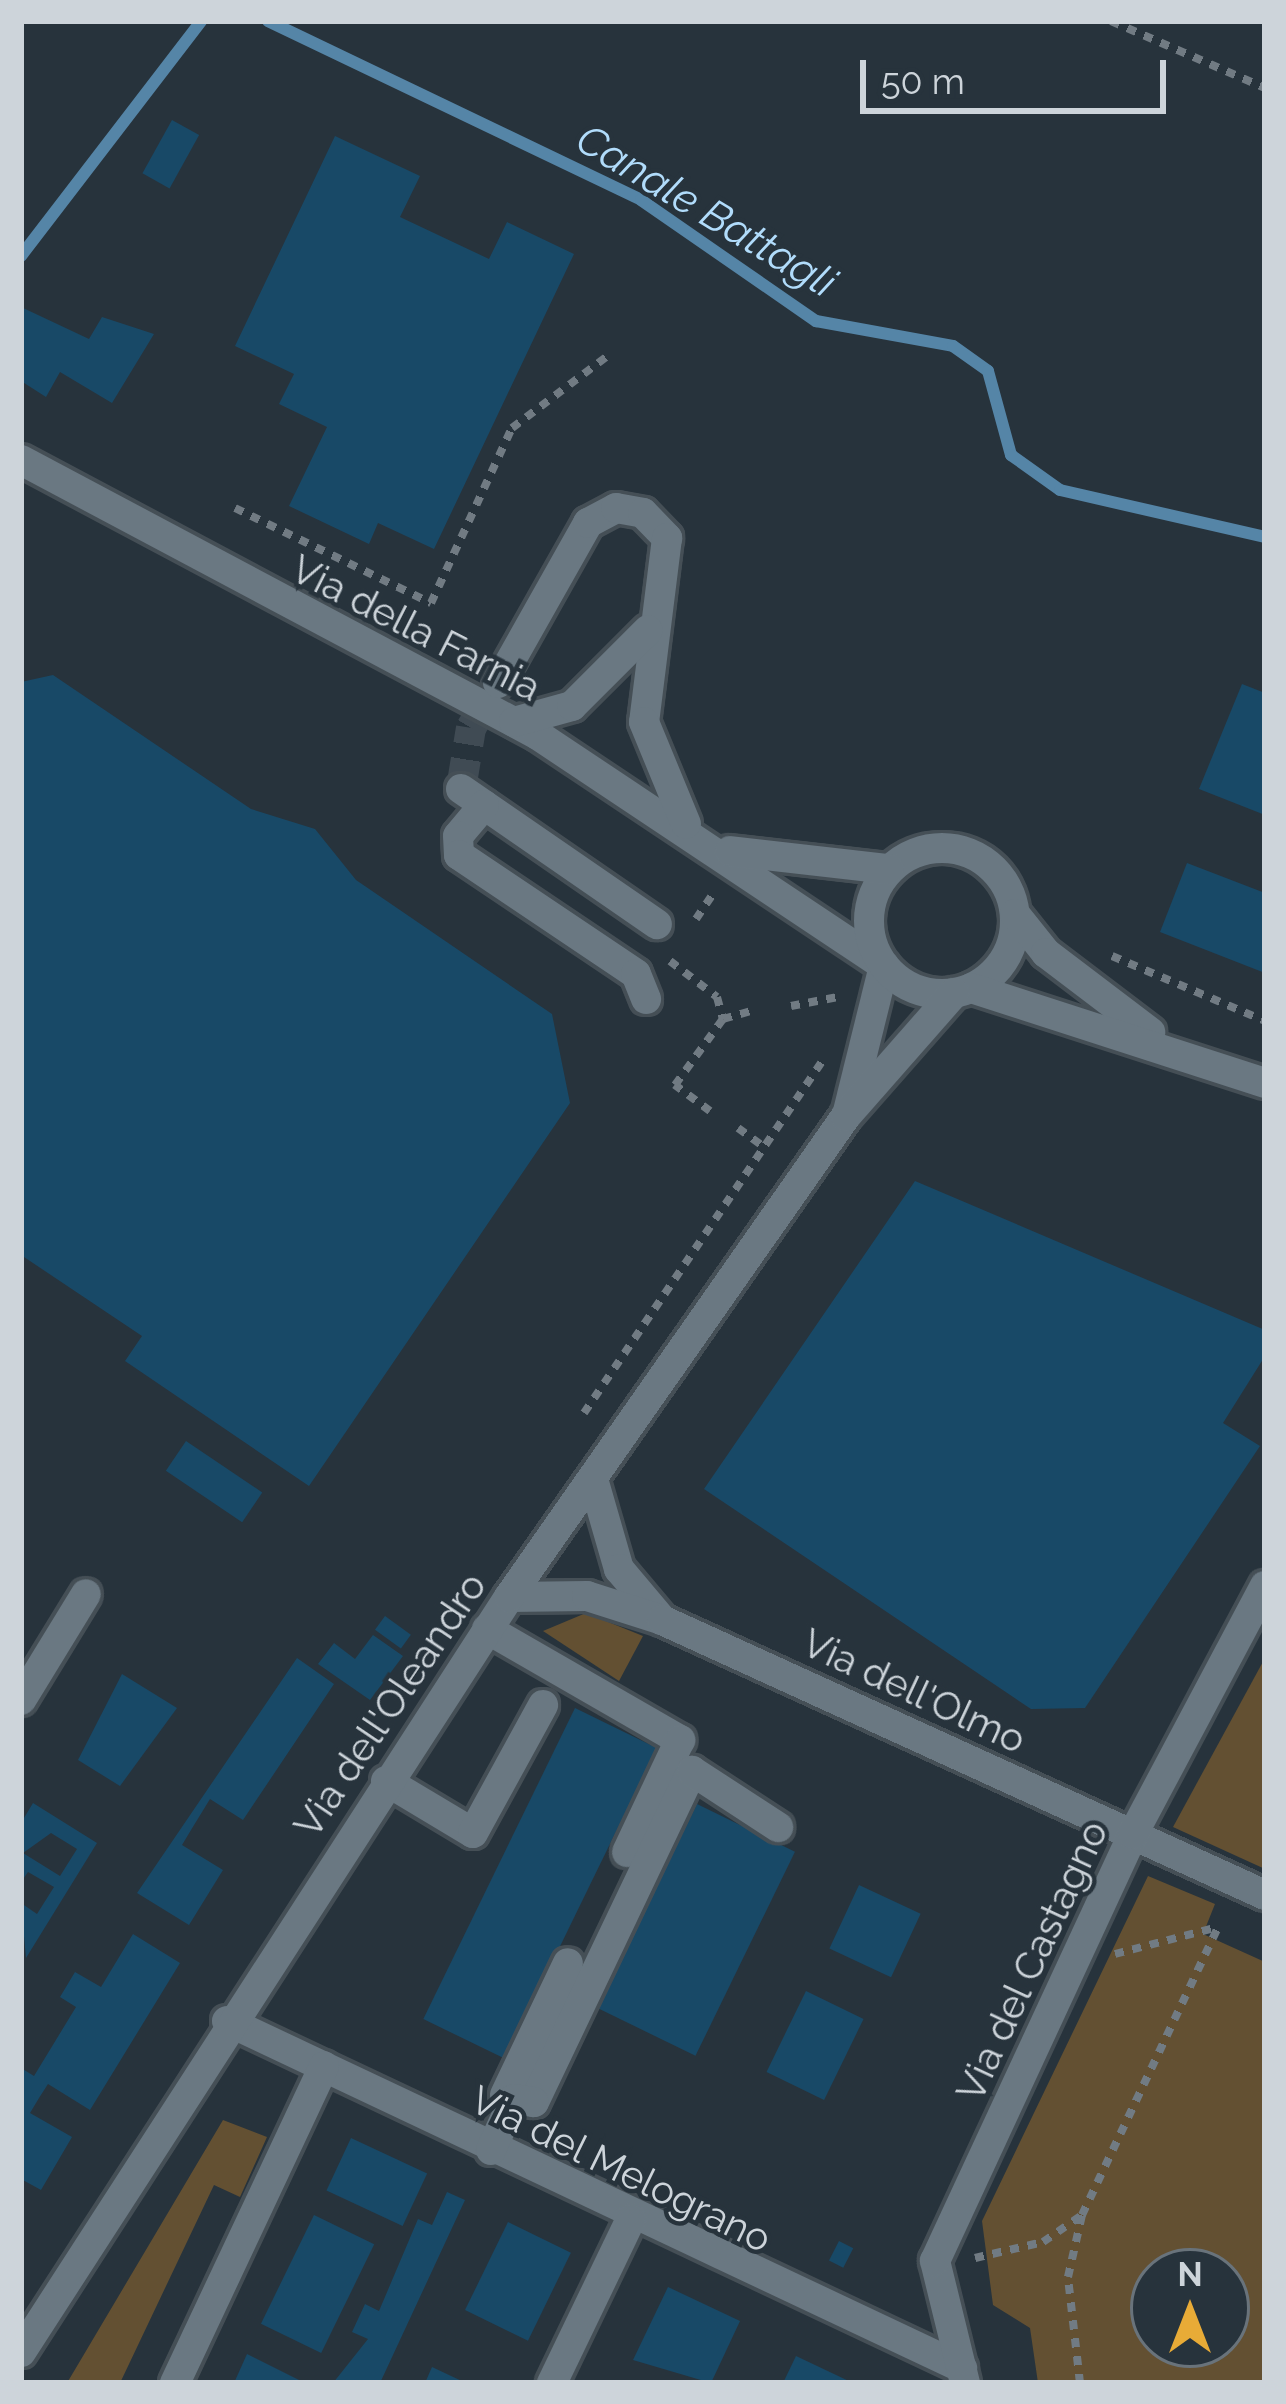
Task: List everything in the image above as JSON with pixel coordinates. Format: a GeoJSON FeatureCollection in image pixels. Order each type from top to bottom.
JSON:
{"type":"FeatureCollection","features":[{"type":"Feature","properties":{"kind":"street","name":"Via della Farnia"},"geometry":{"type":"LineString","coordinates":[[21,460],[68,493],[514,722],[686,824],[915,989],[962,991],[1168,1046],[1265,1083]]}},
{"type":"Feature","properties":{"kind":"street","name":"Via della Farnia"},"geometry":{"type":"LineString","coordinates":[[21,479],[68,493]]}},
{"type":"Feature","properties":{"kind":"street"},"geometry":{"type":"LineString","coordinates":[[498,683],[588,524],[616,508],[643,513],[667,538],[648,630],[644,722],[686,824]]}},
{"type":"Feature","properties":{"kind":"street"},"geometry":{"type":"LineString","coordinates":[[514,722],[572,706],[648,630]]}},
{"type":"Feature","properties":{"kind":"street"},"geometry":{"type":"LineString","coordinates":[[646,999],[636,974],[459,855],[458,836],[472,797],[657,924]]}},
{"type":"Feature","properties":{"kind":"street","name":"Via della Farnia"},"geometry":{"type":"LineString","coordinates":[[718,849],[889,869],[926,849],[968,852],[1000,876],[1015,914],[1046,953],[1168,1046]]}},
{"type":"Feature","properties":{"kind":"street"},"geometry":{"type":"LineString","coordinates":[[884,966],[869,906],[889,869]]}},
{"type":"Feature","properties":{"kind":"street"},"geometry":{"type":"LineString","coordinates":[[962,991],[1005,958],[1015,914]]}},
{"type":"Feature","properties":{"kind":"street","name":"Via dell'Oleandro"},"geometry":{"type":"LineString","coordinates":[[846,1116],[884,966]]}},
{"type":"Feature","properties":{"kind":"street","name":"Via dell'Oleandro"},"geometry":{"type":"LineString","coordinates":[[21,2352],[226,2021],[509,1597],[846,1116],[962,991]]}},
{"type":"Feature","properties":{"kind":"street"},"geometry":{"type":"LineString","coordinates":[[593,1479],[619,1569],[662,1620]]}},
{"type":"Feature","properties":{"kind":"street","name":"Via del Castagno"},"geometry":{"type":"LineString","coordinates":[[935,2260],[1132,1834],[1265,1586]]}},
{"type":"Feature","properties":{"kind":"street"},"geometry":{"type":"LineString","coordinates":[[21,1700],[86,1594]]}},
{"type":"Feature","properties":{"kind":"street"},"geometry":{"type":"LineString","coordinates":[[509,1597],[587,1596],[662,1620]]}},
{"type":"Feature","properties":{"kind":"street","name":"Via dell'Olmo"},"geometry":{"type":"LineString","coordinates":[[662,1620],[1265,1895]]}},
{"type":"Feature","properties":{"kind":"street"},"geometry":{"type":"LineString","coordinates":[[488,1629],[680,1740],[627,1852]]}},
{"type":"Feature","properties":{"kind":"street"},"geometry":{"type":"LineString","coordinates":[[386,1781],[473,1833],[543,1705]]}},
{"type":"Feature","properties":{"kind":"street"},"geometry":{"type":"LineString","coordinates":[[491,2150],[692,1771],[778,1827]]}},
{"type":"Feature","properties":{"kind":"street"},"geometry":{"type":"LineString","coordinates":[[520,2098],[568,1963]]}},
{"type":"Feature","properties":{"kind":"street","name":"Via del Melograno"},"geometry":{"type":"LineString","coordinates":[[226,2021],[963,2376]]}},
{"type":"Feature","properties":{"kind":"street"},"geometry":{"type":"LineString","coordinates":[[175,2383],[324,2066]]}},
{"type":"Feature","properties":{"kind":"street"},"geometry":{"type":"LineString","coordinates":[[553,2383],[631,2219]]}},
{"type":"Feature","properties":{"kind":"street"},"geometry":{"type":"LineString","coordinates":[[935,2260],[963,2376]]}},
{"type":"Feature","properties":{"kind":"path"},"geometry":{"type":"LineString","coordinates":[[1111,21],[1265,88]]}},
{"type":"Feature","properties":{"kind":"path"},"geometry":{"type":"LineString","coordinates":[[236,508],[431,603],[512,428],[609,355]]}},
{"type":"Feature","properties":{"kind":"path"},"geometry":{"type":"LineString","coordinates":[[696,919],[714,892]]}},
{"type":"Feature","properties":{"kind":"path"},"geometry":{"type":"LineString","coordinates":[[1094,949],[1265,1021]]}},
{"type":"Feature","properties":{"kind":"path"},"geometry":{"type":"LineString","coordinates":[[669,960],[717,997],[724,1019]]}},
{"type":"Feature","properties":{"kind":"path"},"geometry":{"type":"LineString","coordinates":[[791,1006],[852,994]]}},
{"type":"Feature","properties":{"kind":"path"},"geometry":{"type":"LineString","coordinates":[[710,1111],[675,1085],[724,1019],[751,1011]]}},
{"type":"Feature","properties":{"kind":"path"},"geometry":{"type":"LineString","coordinates":[[584,1413],[828,1052]]}},
{"type":"Feature","properties":{"kind":"path"},"geometry":{"type":"LineString","coordinates":[[738,1129],[764,1146]]}},
{"type":"Feature","properties":{"kind":"path"},"geometry":{"type":"LineString","coordinates":[[1067,1982],[1140,1945],[1218,1927],[1082,2215],[1068,2277],[1080,2383]]}},
{"type":"Feature","properties":{"kind":"path"},"geometry":{"type":"LineString","coordinates":[[935,2260],[1024,2248],[1082,2215]]}},
{"type":"Feature","properties":{"kind":"shaded area"},"geometry":{"type":"Polygon","coordinates":[[[586,1613],[643,1636],[619,1681],[543,1631],[586,1613]]]}},
{"type":"Feature","properties":{"kind":"shaded area"},"geometry":{"type":"Polygon","coordinates":[[[1265,1658],[1265,1869],[1173,1827],[1265,1658]]]}},
{"type":"Feature","properties":{"kind":"shaded area"},"geometry":{"type":"Polygon","coordinates":[[[1148,1876],[1215,1904],[1203,1934],[1265,1962],[1265,2383],[1038,2383],[1030,2328],[993,2305],[982,2221],[1148,1876]]]}},
{"type":"Feature","properties":{"kind":"shaded area"},"geometry":{"type":"Polygon","coordinates":[[[223,2120],[267,2137],[240,2197],[214,2185],[120,2383],[67,2383],[223,2120]]]}},
{"type":"Feature","properties":{"kind":"building"},"geometry":{"type":"Polygon","coordinates":[[[172,120],[199,135],[170,188],[142,173],[172,120]]]}},
{"type":"Feature","properties":{"kind":"building"},"geometry":{"type":"Polygon","coordinates":[[[335,136],[420,176],[400,217],[489,259],[507,222],[574,254],[434,549],[378,523],[369,544],[289,506],[327,427],[279,404],[294,374],[235,346],[335,136]]]}},
{"type":"Feature","properties":{"kind":"building"},"geometry":{"type":"Polygon","coordinates":[[[21,307],[89,339],[102,317],[154,334],[112,403],[60,372],[46,397],[21,381],[21,307]]]}},
{"type":"Feature","properties":{"kind":"building"},"geometry":{"type":"Polygon","coordinates":[[[53,675],[251,809],[315,829],[356,880],[552,1014],[570,1103],[309,1486],[125,1361],[142,1336],[21,1255],[21,682],[53,675]]]}},
{"type":"Feature","properties":{"kind":"building"},"geometry":{"type":"Polygon","coordinates":[[[1242,684],[1265,693],[1265,815],[1199,789],[1242,684]]]}},
{"type":"Feature","properties":{"kind":"building"},"geometry":{"type":"Polygon","coordinates":[[[1187,863],[1265,893],[1265,973],[1160,932],[1187,863]]]}},
{"type":"Feature","properties":{"kind":"building"},"geometry":{"type":"Polygon","coordinates":[[[915,1181],[1265,1330],[1265,1356],[1223,1423],[1260,1446],[1085,1708],[1031,1709],[704,1489],[915,1181]]]}},
{"type":"Feature","properties":{"kind":"building"},"geometry":{"type":"Polygon","coordinates":[[[186,1441],[262,1492],[242,1522],[166,1471],[186,1441]]]}},
{"type":"Feature","properties":{"kind":"building"},"geometry":{"type":"Polygon","coordinates":[[[385,1616],[411,1635],[401,1649],[375,1630],[385,1616]]]}},
{"type":"Feature","properties":{"kind":"building"},"geometry":{"type":"Polygon","coordinates":[[[373,1635],[403,1656],[370,1700],[318,1664],[334,1643],[355,1659],[373,1635]]]}},
{"type":"Feature","properties":{"kind":"building"},"geometry":{"type":"Polygon","coordinates":[[[297,1658],[334,1684],[243,1820],[210,1799],[191,1830],[182,1845],[223,1870],[189,1925],[137,1893],[297,1658]]]}},
{"type":"Feature","properties":{"kind":"building"},"geometry":{"type":"Polygon","coordinates":[[[122,1674],[177,1708],[120,1786],[78,1760],[122,1674]]]}},
{"type":"Feature","properties":{"kind":"building"},"geometry":{"type":"Polygon","coordinates":[[[575,1708],[657,1748],[505,2059],[423,2019],[575,1708]]]}},
{"type":"Feature","properties":{"kind":"building"},"geometry":{"type":"Polygon","coordinates":[[[33,1803],[97,1843],[26,1958],[21,1903],[37,1914],[54,1887],[28,1872],[21,1882],[21,1823],[33,1803]],[[51,1833],[23,1853],[60,1876],[77,1849],[51,1833]]]}},
{"type":"Feature","properties":{"kind":"building"},"geometry":{"type":"Polygon","coordinates":[[[697,1804],[795,1852],[695,2056],[597,2008],[697,1804]]]}},
{"type":"Feature","properties":{"kind":"building"},"geometry":{"type":"Polygon","coordinates":[[[859,1885],[921,1914],[891,1977],[829,1948],[859,1885]]]}},
{"type":"Feature","properties":{"kind":"building"},"geometry":{"type":"Polygon","coordinates":[[[133,1934],[180,1963],[90,2110],[48,2084],[39,2098],[30,2113],[72,2137],[41,2190],[21,2179],[21,2068],[34,2076],[76,2007],[60,1997],[75,1972],[101,1987],[133,1934]]]}},
{"type":"Feature","properties":{"kind":"building"},"geometry":{"type":"Polygon","coordinates":[[[806,1991],[864,2019],[824,2100],[767,2072],[806,1991]]]}},
{"type":"Feature","properties":{"kind":"building"},"geometry":{"type":"Polygon","coordinates":[[[351,2138],[427,2173],[403,2226],[326,2191],[351,2138]]]}},
{"type":"Feature","properties":{"kind":"building"},"geometry":{"type":"Polygon","coordinates":[[[447,2192],[465,2200],[380,2383],[333,2383],[368,2339],[352,2332],[365,2304],[379,2311],[418,2219],[432,2225],[447,2192]]]}},
{"type":"Feature","properties":{"kind":"building"},"geometry":{"type":"Polygon","coordinates":[[[314,2215],[374,2244],[321,2353],[261,2324],[314,2215]]]}},
{"type":"Feature","properties":{"kind":"building"},"geometry":{"type":"Polygon","coordinates":[[[508,2222],[571,2253],[528,2341],[465,2310],[508,2222]]]}},
{"type":"Feature","properties":{"kind":"building"},"geometry":{"type":"Polygon","coordinates":[[[839,2241],[853,2248],[843,2268],[829,2261],[839,2241]]]}},
{"type":"Feature","properties":{"kind":"building"},"geometry":{"type":"Polygon","coordinates":[[[668,2287],[740,2321],[711,2383],[633,2360],[668,2287]]]}},
{"type":"Feature","properties":{"kind":"building"},"geometry":{"type":"Polygon","coordinates":[[[247,2354],[305,2383],[234,2383],[247,2354]]]}},
{"type":"Feature","properties":{"kind":"building"},"geometry":{"type":"Polygon","coordinates":[[[796,2356],[853,2383],[783,2383],[796,2356]]]}},
{"type":"Feature","properties":{"kind":"building"},"geometry":{"type":"Polygon","coordinates":[[[432,2367],[466,2383],[425,2383],[432,2367]]]}},
{"type":"Feature","properties":{"kind":"waterway"},"geometry":{"type":"LineString","coordinates":[[21,256],[201,21]]}},
{"type":"Feature","properties":{"kind":"waterway","name":"Canale Battagli"},"geometry":{"type":"LineString","coordinates":[[268,21],[641,200],[816,321],[953,346],[988,371],[1011,455],[1060,490],[1265,537]]}},
{"type":"Feature","properties":{"kind":"tunnel"},"geometry":{"type":"LineString","coordinates":[[461,789],[471,728],[498,683]]}}]}
